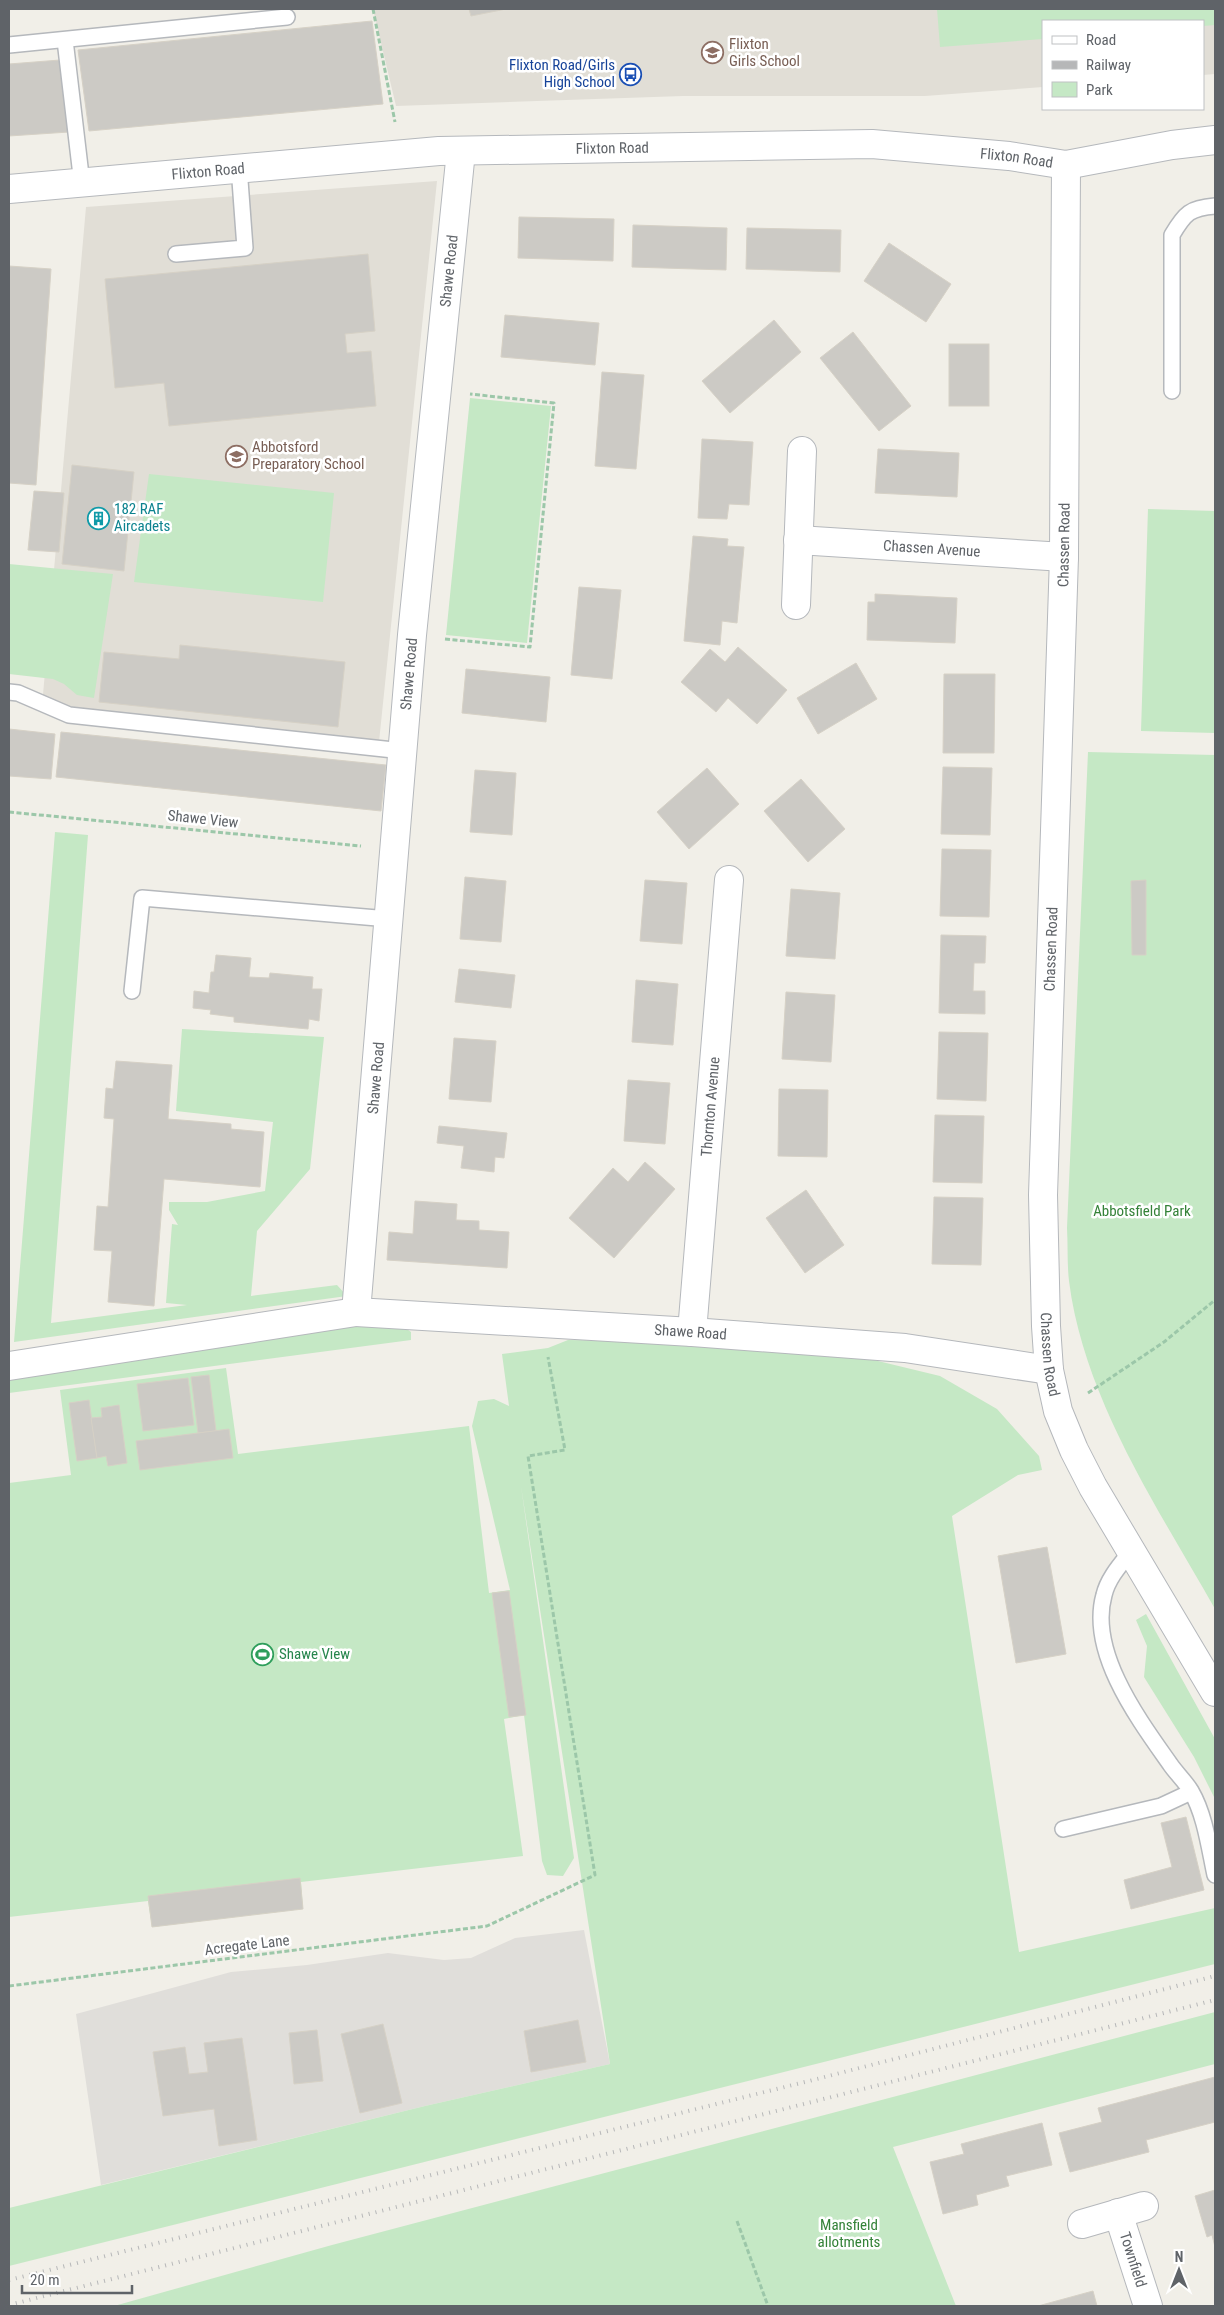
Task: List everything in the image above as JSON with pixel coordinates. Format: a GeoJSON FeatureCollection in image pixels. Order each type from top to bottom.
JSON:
{"type":"FeatureCollection","features":[{"type":"Feature","properties":{"kind":"street","name":"Flixton Road"},"geometry":{"type":"LineString","coordinates":[[9,188],[82,184],[239,167],[461,151],[872,144],[990,154],[1066,165],[1172,145],[1215,140]]}},
{"type":"Feature","properties":{"kind":"street","name":"Shawe Road"},"geometry":{"type":"LineString","coordinates":[[461,151],[412,635],[356,1312],[692,1332],[905,1348],[1049,1370]]}},
{"type":"Feature","properties":{"kind":"street","name":"Chassen Road"},"geometry":{"type":"LineString","coordinates":[[1066,165],[1064,557],[1043,1194],[1049,1370],[1058,1411],[1074,1450],[1215,1692]]}},
{"type":"Feature","properties":{"kind":"street"},"geometry":{"type":"LineString","coordinates":[[796,605],[802,451]]}},
{"type":"Feature","properties":{"kind":"street","name":"Chassen Avenue"},"geometry":{"type":"LineString","coordinates":[[798,540],[1064,557]]}},
{"type":"Feature","properties":{"kind":"street","name":"Thornton Avenue"},"geometry":{"type":"LineString","coordinates":[[692,1332],[729,880]]}},
{"type":"Feature","properties":{"kind":"street"},"geometry":{"type":"LineString","coordinates":[[9,1366],[356,1312]]}},
{"type":"Feature","properties":{"kind":"street","name":"Townfield"},"geometry":{"type":"LineString","coordinates":[[1082,2224],[1131,2210],[1148,2306]]}},
{"type":"Feature","properties":{"kind":"lane"},"geometry":{"type":"LineString","coordinates":[[9,45],[287,17]]}},
{"type":"Feature","properties":{"kind":"lane"},"geometry":{"type":"LineString","coordinates":[[65,40],[82,184]]}},
{"type":"Feature","properties":{"kind":"lane"},"geometry":{"type":"LineString","coordinates":[[176,254],[245,248],[239,167]]}},
{"type":"Feature","properties":{"kind":"lane"},"geometry":{"type":"LineString","coordinates":[[1172,391],[1172,235],[1183,217],[1198,207],[1215,206]]}},
{"type":"Feature","properties":{"kind":"lane"},"geometry":{"type":"LineString","coordinates":[[9,692],[18,693],[69,715],[403,751]]}},
{"type":"Feature","properties":{"kind":"lane"},"geometry":{"type":"LineString","coordinates":[[132,991],[142,898],[389,919]]}},
{"type":"Feature","properties":{"kind":"lane"},"geometry":{"type":"LineString","coordinates":[[1132,1550],[1114,1572],[1104,1596],[1101,1622],[1104,1650],[1129,1701],[1191,1792],[1201,1816],[1215,1875]]}},
{"type":"Feature","properties":{"kind":"lane"},"geometry":{"type":"LineString","coordinates":[[1063,1829],[1161,1806],[1191,1792]]}},
{"type":"Feature","properties":{"kind":"path"},"geometry":{"type":"LineString","coordinates":[[373,9],[401,154]]}},
{"type":"Feature","properties":{"kind":"path"},"geometry":{"type":"LineString","coordinates":[[412,635],[530,647],[554,403],[438,390]]}},
{"type":"Feature","properties":{"kind":"path","name":"Shawe View"},"geometry":{"type":"LineString","coordinates":[[9,812],[395,849]]}},
{"type":"Feature","properties":{"kind":"path"},"geometry":{"type":"LineString","coordinates":[[1110,1380],[1164,1342],[1215,1300]]}},
{"type":"Feature","properties":{"kind":"path","name":"Acregate Lane"},"geometry":{"type":"LineString","coordinates":[[9,1986],[487,1926],[595,1874],[528,1456],[565,1450],[546,1341],[547,1323]]}},
{"type":"Feature","properties":{"kind":"path"},"geometry":{"type":"LineString","coordinates":[[736,2221],[768,2306]]}},
{"type":"Feature","properties":{"kind":"shaded area","name":"Flixton Girls School"},"geometry":{"type":"Polygon","coordinates":[[[373,9],[1215,9],[1215,74],[1204,75],[1204,20],[1042,20],[1042,87],[925,96],[683,96],[396,106],[373,9]]]}},
{"type":"Feature","properties":{"kind":"shaded area","name":"Abbotsford Preparatory School"},"geometry":{"type":"Polygon","coordinates":[[[437,181],[379,742],[42,706],[86,207],[437,181]]]}},
{"type":"Feature","properties":{"kind":"shaded area"},"geometry":{"type":"Polygon","coordinates":[[[584,1930],[610,2064],[425,2106],[101,2185],[76,2014],[231,1972],[307,1965],[388,1953],[444,1960],[471,1958],[515,1938],[584,1930]]]}},
{"type":"Feature","properties":{"kind":"green space"},"geometry":{"type":"Polygon","coordinates":[[[937,9],[1215,9],[1215,25],[1204,26],[1204,20],[1042,20],[1042,39],[940,47],[937,9]]]}},
{"type":"Feature","properties":{"kind":"green space"},"geometry":{"type":"Polygon","coordinates":[[[470,398],[551,406],[527,643],[446,635],[470,398]]]}},
{"type":"Feature","properties":{"kind":"green space"},"geometry":{"type":"Polygon","coordinates":[[[149,474],[334,493],[323,602],[134,582],[149,474]]]}},
{"type":"Feature","properties":{"kind":"green space"},"geometry":{"type":"Polygon","coordinates":[[[1148,509],[1215,511],[1215,733],[1141,731],[1148,509]]]}},
{"type":"Feature","properties":{"kind":"green space"},"geometry":{"type":"Polygon","coordinates":[[[9,564],[113,574],[94,698],[77,695],[64,684],[53,679],[9,674],[9,564]]]}},
{"type":"Feature","properties":{"kind":"green space","name":"Abbotsfield Park"},"geometry":{"type":"Polygon","coordinates":[[[1088,752],[1215,755],[1215,1609],[1148,1492],[1107,1410],[1090,1368],[1077,1325],[1069,1281],[1067,1228],[1088,752]]]}},
{"type":"Feature","properties":{"kind":"green space"},"geometry":{"type":"Polygon","coordinates":[[[55,832],[88,835],[51,1323],[187,1305],[166,1303],[172,1224],[178,1225],[169,1210],[169,1202],[207,1202],[265,1191],[273,1122],[176,1111],[182,1029],[324,1037],[310,1169],[257,1231],[251,1296],[337,1285],[347,1296],[14,1342],[55,832]]]}},
{"type":"Feature","properties":{"kind":"green space"},"geometry":{"type":"Polygon","coordinates":[[[358,1322],[397,1322],[411,1332],[411,1340],[9,1393],[9,1375],[358,1322]]]}},
{"type":"Feature","properties":{"kind":"green space"},"geometry":{"type":"Polygon","coordinates":[[[568,1340],[651,1341],[849,1354],[940,1376],[997,1409],[1039,1456],[1042,1470],[1018,1475],[952,1516],[1019,1952],[1215,1908],[1215,1964],[9,2266],[9,2208],[425,2106],[610,2064],[521,1486],[574,1858],[563,1876],[547,1875],[542,1861],[524,1715],[504,1719],[523,1856],[301,1882],[303,1909],[152,1927],[148,1901],[9,1917],[9,1483],[71,1475],[60,1390],[226,1368],[238,1454],[469,1426],[489,1593],[510,1590],[472,1426],[478,1401],[494,1399],[509,1406],[502,1354],[548,1348],[568,1340]]]}},
{"type":"Feature","properties":{"kind":"green space"},"geometry":{"type":"Polygon","coordinates":[[[1146,1614],[1215,1739],[1215,1799],[1194,1757],[1144,1677],[1147,1646],[1136,1620],[1146,1614]]]}},
{"type":"Feature","properties":{"kind":"green space","name":"Mansfield allotments"},"geometry":{"type":"Polygon","coordinates":[[[1215,2012],[1215,2064],[893,2147],[956,2306],[114,2306],[332,2245],[1215,2012]]]}},
{"type":"Feature","properties":{"kind":"building"},"geometry":{"type":"Polygon","coordinates":[[[469,9],[506,9],[471,16],[469,9]]]}},
{"type":"Feature","properties":{"kind":"building"},"geometry":{"type":"Polygon","coordinates":[[[372,21],[383,104],[89,131],[78,50],[372,21]]]}},
{"type":"Feature","properties":{"kind":"building"},"geometry":{"type":"Polygon","coordinates":[[[60,60],[69,132],[9,136],[9,64],[60,60]]]}},
{"type":"Feature","properties":{"kind":"building"},"geometry":{"type":"Polygon","coordinates":[[[519,217],[614,219],[613,261],[518,258],[519,217]]]}},
{"type":"Feature","properties":{"kind":"building"},"geometry":{"type":"Polygon","coordinates":[[[633,225],[727,228],[726,270],[632,267],[633,225]]]}},
{"type":"Feature","properties":{"kind":"building"},"geometry":{"type":"Polygon","coordinates":[[[747,228],[841,230],[840,272],[746,269],[747,228]]]}},
{"type":"Feature","properties":{"kind":"building"},"geometry":{"type":"Polygon","coordinates":[[[889,243],[951,284],[926,322],[864,281],[889,243]]]}},
{"type":"Feature","properties":{"kind":"building"},"geometry":{"type":"Polygon","coordinates":[[[368,254],[375,331],[345,334],[347,353],[371,351],[376,406],[169,426],[164,383],[115,388],[105,279],[368,254]]]}},
{"type":"Feature","properties":{"kind":"building"},"geometry":{"type":"Polygon","coordinates":[[[9,266],[51,269],[36,485],[9,483],[9,266]]]}},
{"type":"Feature","properties":{"kind":"building"},"geometry":{"type":"Polygon","coordinates":[[[505,315],[599,323],[595,365],[501,357],[505,315]]]}},
{"type":"Feature","properties":{"kind":"building"},"geometry":{"type":"Polygon","coordinates":[[[774,320],[801,352],[730,413],[702,381],[774,320]]]}},
{"type":"Feature","properties":{"kind":"building"},"geometry":{"type":"Polygon","coordinates":[[[853,332],[911,406],[879,431],[820,358],[853,332]]]}},
{"type":"Feature","properties":{"kind":"building"},"geometry":{"type":"Polygon","coordinates":[[[949,344],[989,344],[989,406],[949,406],[949,344]]]}},
{"type":"Feature","properties":{"kind":"building"},"geometry":{"type":"Polygon","coordinates":[[[602,372],[644,375],[636,469],[595,466],[602,372]]]}},
{"type":"Feature","properties":{"kind":"building"},"geometry":{"type":"Polygon","coordinates":[[[702,439],[753,442],[749,505],[729,504],[727,519],[698,518],[702,439]]]}},
{"type":"Feature","properties":{"kind":"building"},"geometry":{"type":"Polygon","coordinates":[[[878,449],[959,453],[957,497],[875,493],[878,449]]]}},
{"type":"Feature","properties":{"kind":"building","name":"182 RAF Aircadets"},"geometry":{"type":"Polygon","coordinates":[[[72,465],[134,472],[124,571],[62,564],[72,465]]]}},
{"type":"Feature","properties":{"kind":"building"},"geometry":{"type":"Polygon","coordinates":[[[34,491],[64,493],[59,552],[28,550],[34,491]]]}},
{"type":"Feature","properties":{"kind":"building"},"geometry":{"type":"Polygon","coordinates":[[[693,536],[728,539],[727,546],[744,547],[737,623],[722,621],[720,645],[684,641],[693,536]]]}},
{"type":"Feature","properties":{"kind":"building"},"geometry":{"type":"Polygon","coordinates":[[[579,587],[621,590],[612,679],[571,675],[579,587]]]}},
{"type":"Feature","properties":{"kind":"building"},"geometry":{"type":"Polygon","coordinates":[[[875,594],[957,598],[955,643],[867,640],[868,602],[875,602],[875,594]]]}},
{"type":"Feature","properties":{"kind":"building"},"geometry":{"type":"Polygon","coordinates":[[[180,645],[345,662],[338,727],[99,702],[104,652],[179,659],[180,645]]]}},
{"type":"Feature","properties":{"kind":"building"},"geometry":{"type":"Polygon","coordinates":[[[738,647],[787,690],[757,724],[728,698],[716,712],[681,682],[710,649],[725,662],[738,647]]]}},
{"type":"Feature","properties":{"kind":"building"},"geometry":{"type":"Polygon","coordinates":[[[856,663],[877,699],[818,734],[797,698],[856,663]]]}},
{"type":"Feature","properties":{"kind":"building"},"geometry":{"type":"Polygon","coordinates":[[[466,669],[550,677],[546,722],[462,713],[466,669]]]}},
{"type":"Feature","properties":{"kind":"building"},"geometry":{"type":"Polygon","coordinates":[[[944,674],[995,674],[994,753],[943,753],[944,674]]]}},
{"type":"Feature","properties":{"kind":"building"},"geometry":{"type":"Polygon","coordinates":[[[9,729],[55,734],[51,779],[9,776],[9,729]]]}},
{"type":"Feature","properties":{"kind":"building"},"geometry":{"type":"Polygon","coordinates":[[[61,732],[386,765],[381,811],[56,777],[61,732]]]}},
{"type":"Feature","properties":{"kind":"building"},"geometry":{"type":"Polygon","coordinates":[[[943,767],[992,768],[990,835],[941,834],[943,767]]]}},
{"type":"Feature","properties":{"kind":"building"},"geometry":{"type":"Polygon","coordinates":[[[707,768],[739,804],[689,849],[657,812],[707,768]]]}},
{"type":"Feature","properties":{"kind":"building"},"geometry":{"type":"Polygon","coordinates":[[[475,770],[516,773],[512,835],[470,832],[475,770]]]}},
{"type":"Feature","properties":{"kind":"building"},"geometry":{"type":"Polygon","coordinates":[[[801,779],[845,829],[808,862],[764,811],[801,779]]]}},
{"type":"Feature","properties":{"kind":"building"},"geometry":{"type":"Polygon","coordinates":[[[942,849],[991,850],[989,917],[940,916],[942,849]]]}},
{"type":"Feature","properties":{"kind":"building"},"geometry":{"type":"Polygon","coordinates":[[[465,877],[506,881],[501,942],[460,939],[465,877]]]}},
{"type":"Feature","properties":{"kind":"building"},"geometry":{"type":"Polygon","coordinates":[[[645,880],[687,883],[682,944],[640,941],[645,880]]]}},
{"type":"Feature","properties":{"kind":"building"},"geometry":{"type":"Polygon","coordinates":[[[1146,880],[1146,955],[1132,955],[1131,881],[1146,880]]]}},
{"type":"Feature","properties":{"kind":"building"},"geometry":{"type":"Polygon","coordinates":[[[791,889],[840,893],[835,959],[786,956],[791,889]]]}},
{"type":"Feature","properties":{"kind":"building"},"geometry":{"type":"Polygon","coordinates":[[[941,935],[986,936],[985,963],[974,963],[973,991],[985,991],[985,1014],[939,1013],[941,935]]]}},
{"type":"Feature","properties":{"kind":"building"},"geometry":{"type":"Polygon","coordinates":[[[216,955],[251,958],[249,977],[269,978],[270,973],[313,977],[312,989],[322,989],[319,1021],[309,1019],[308,1029],[234,1022],[234,1017],[210,1014],[211,1010],[193,1008],[194,991],[209,993],[211,972],[214,972],[216,955]]]}},
{"type":"Feature","properties":{"kind":"building"},"geometry":{"type":"Polygon","coordinates":[[[459,969],[515,975],[511,1008],[455,1002],[459,969]]]}},
{"type":"Feature","properties":{"kind":"building"},"geometry":{"type":"Polygon","coordinates":[[[636,980],[678,984],[673,1045],[632,1042],[636,980]]]}},
{"type":"Feature","properties":{"kind":"building"},"geometry":{"type":"Polygon","coordinates":[[[786,992],[835,995],[831,1062],[782,1059],[786,992]]]}},
{"type":"Feature","properties":{"kind":"building"},"geometry":{"type":"Polygon","coordinates":[[[939,1032],[988,1033],[986,1101],[937,1099],[939,1032]]]}},
{"type":"Feature","properties":{"kind":"building"},"geometry":{"type":"Polygon","coordinates":[[[454,1038],[496,1041],[491,1102],[449,1099],[454,1038]]]}},
{"type":"Feature","properties":{"kind":"building"},"geometry":{"type":"Polygon","coordinates":[[[116,1061],[172,1065],[168,1119],[231,1124],[231,1129],[264,1132],[260,1187],[164,1179],[154,1306],[108,1302],[112,1251],[94,1250],[97,1206],[108,1207],[114,1119],[104,1118],[106,1088],[113,1089],[116,1061]]]}},
{"type":"Feature","properties":{"kind":"building"},"geometry":{"type":"Polygon","coordinates":[[[628,1080],[670,1083],[665,1144],[624,1141],[628,1080]]]}},
{"type":"Feature","properties":{"kind":"building"},"geometry":{"type":"Polygon","coordinates":[[[779,1089],[828,1090],[827,1157],[778,1156],[779,1089]]]}},
{"type":"Feature","properties":{"kind":"building"},"geometry":{"type":"Polygon","coordinates":[[[935,1115],[984,1116],[982,1183],[933,1182],[935,1115]]]}},
{"type":"Feature","properties":{"kind":"building"},"geometry":{"type":"Polygon","coordinates":[[[439,1126],[507,1133],[504,1158],[495,1157],[494,1172],[461,1168],[464,1146],[437,1143],[439,1126]]]}},
{"type":"Feature","properties":{"kind":"building"},"geometry":{"type":"Polygon","coordinates":[[[645,1162],[675,1189],[614,1258],[569,1218],[613,1168],[628,1182],[645,1162]]]}},
{"type":"Feature","properties":{"kind":"building"},"geometry":{"type":"Polygon","coordinates":[[[806,1190],[844,1245],[805,1273],[766,1218],[806,1190]]]}},
{"type":"Feature","properties":{"kind":"building"},"geometry":{"type":"Polygon","coordinates":[[[934,1197],[983,1198],[981,1265],[932,1264],[934,1197]]]}},
{"type":"Feature","properties":{"kind":"building"},"geometry":{"type":"Polygon","coordinates":[[[415,1201],[457,1204],[456,1220],[479,1221],[479,1230],[509,1232],[507,1268],[387,1260],[389,1232],[413,1234],[415,1201]]]}},
{"type":"Feature","properties":{"kind":"building"},"geometry":{"type":"Polygon","coordinates":[[[209,1375],[216,1431],[198,1433],[191,1377],[209,1375]]]}},
{"type":"Feature","properties":{"kind":"building"},"geometry":{"type":"Polygon","coordinates":[[[188,1378],[194,1425],[143,1431],[137,1384],[188,1378]]]}},
{"type":"Feature","properties":{"kind":"building"},"geometry":{"type":"Polygon","coordinates":[[[89,1400],[97,1458],[77,1461],[69,1403],[89,1400]]]}},
{"type":"Feature","properties":{"kind":"building"},"geometry":{"type":"Polygon","coordinates":[[[119,1405],[127,1463],[108,1466],[106,1456],[97,1458],[91,1418],[102,1417],[101,1408],[119,1405]]]}},
{"type":"Feature","properties":{"kind":"building"},"geometry":{"type":"Polygon","coordinates":[[[229,1429],[233,1458],[140,1470],[136,1441],[229,1429]]]}},
{"type":"Feature","properties":{"kind":"building"},"geometry":{"type":"Polygon","coordinates":[[[1047,1547],[1066,1654],[1016,1663],[998,1556],[1047,1547]]]}},
{"type":"Feature","properties":{"kind":"building"},"geometry":{"type":"Polygon","coordinates":[[[509,1591],[526,1715],[509,1717],[492,1593],[509,1591]]]}},
{"type":"Feature","properties":{"kind":"building"},"geometry":{"type":"Polygon","coordinates":[[[1186,1817],[1204,1890],[1131,1909],[1124,1880],[1172,1867],[1161,1823],[1186,1817]]]}},
{"type":"Feature","properties":{"kind":"building"},"geometry":{"type":"Polygon","coordinates":[[[300,1878],[303,1909],[152,1927],[148,1896],[300,1878]]]}},
{"type":"Feature","properties":{"kind":"building"},"geometry":{"type":"Polygon","coordinates":[[[578,2020],[586,2062],[531,2072],[524,2031],[578,2020]]]}},
{"type":"Feature","properties":{"kind":"building"},"geometry":{"type":"Polygon","coordinates":[[[383,2024],[402,2103],[360,2113],[341,2034],[383,2024]]]}},
{"type":"Feature","properties":{"kind":"building"},"geometry":{"type":"Polygon","coordinates":[[[317,2030],[323,2081],[294,2084],[289,2033],[317,2030]]]}},
{"type":"Feature","properties":{"kind":"building"},"geometry":{"type":"Polygon","coordinates":[[[242,2038],[257,2140],[219,2146],[214,2109],[163,2116],[153,2052],[185,2047],[189,2074],[208,2072],[204,2043],[242,2038]]]}},
{"type":"Feature","properties":{"kind":"building"},"geometry":{"type":"Polygon","coordinates":[[[1215,2077],[1215,2122],[1146,2140],[1149,2152],[1070,2172],[1059,2133],[1102,2122],[1098,2108],[1215,2077]]]}},
{"type":"Feature","properties":{"kind":"building"},"geometry":{"type":"Polygon","coordinates":[[[1042,2123],[1052,2165],[1006,2176],[1009,2186],[976,2195],[978,2205],[943,2214],[930,2162],[964,2154],[961,2144],[1042,2123]]]}},
{"type":"Feature","properties":{"kind":"building"},"geometry":{"type":"Polygon","coordinates":[[[1215,2190],[1215,2247],[1212,2235],[1207,2237],[1195,2196],[1215,2190]]]}},
{"type":"Feature","properties":{"kind":"building"},"geometry":{"type":"Polygon","coordinates":[[[1093,2291],[1097,2306],[1038,2306],[1093,2291]]]}},
{"type":"Feature","properties":{"kind":"railway"},"geometry":{"type":"LineString","coordinates":[[9,2280],[821,2078],[1215,1976]]}},
{"type":"Feature","properties":{"kind":"railway"},"geometry":{"type":"LineString","coordinates":[[9,2305],[1215,2000]]}},
{"type":"Feature","properties":{"kind":"place","name":"Flixton Girls School"},"geometry":{"type":"Point","coordinates":[713,53]}},
{"type":"Feature","properties":{"kind":"place","name":"Flixton Road/Girls High School"},"geometry":{"type":"Point","coordinates":[631,74]}},
{"type":"Feature","properties":{"kind":"place","name":"Abbotsford Preparatory School"},"geometry":{"type":"Point","coordinates":[236,456]}},
{"type":"Feature","properties":{"kind":"place","name":"182 RAF Aircadets"},"geometry":{"type":"Point","coordinates":[98,518]}},
{"type":"Feature","properties":{"kind":"place","name":"Shawe View"},"geometry":{"type":"Point","coordinates":[263,1654]}}]}
